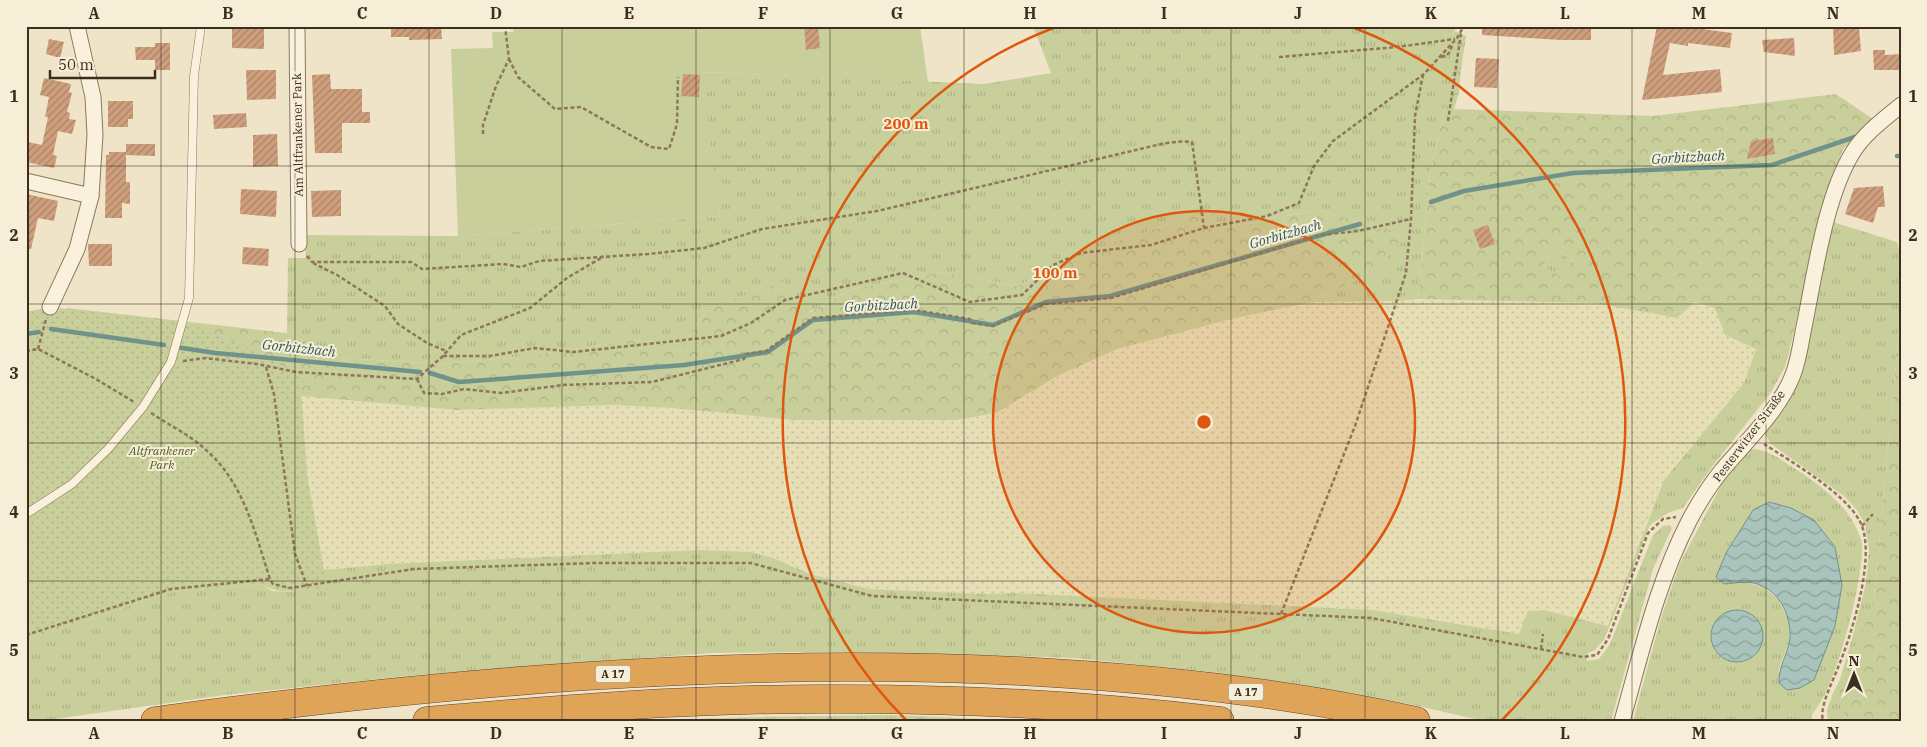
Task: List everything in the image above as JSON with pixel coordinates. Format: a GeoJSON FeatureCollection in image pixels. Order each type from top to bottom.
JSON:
{"type":"FeatureCollection","features":[{"type":"Feature","properties":{"kind":"highway","name":"A 17"},"geometry":{"type":"LineString","coordinates":[[156,721],[411,691],[533,680],[747,668],[840,667],[985,670],[1154,680],[1312,701],[1416,721]]}},
{"type":"Feature","properties":{"kind":"highway"},"geometry":{"type":"LineString","coordinates":[[427,721],[638,705],[820,699],[952,701],[1068,706],[1149,712],[1220,721]]}},
{"type":"Feature","properties":{"kind":"street"},"geometry":{"type":"LineString","coordinates":[[50,307],[77,248],[91,196],[95,135],[93,96],[77,26]]}},
{"type":"Feature","properties":{"kind":"street","name":"Am Altfrankener Park"},"geometry":{"type":"LineString","coordinates":[[297,26],[299,244]]}},
{"type":"Feature","properties":{"kind":"street","name":"Pesterwitzer Straße"},"geometry":{"type":"LineString","coordinates":[[1622,721],[1653,612],[1689,520],[1720,472],[1752,436],[1793,377],[1823,236],[1839,178],[1853,152],[1870,131],[1901,105]]}},
{"type":"Feature","properties":{"kind":"street"},"geometry":{"type":"LineString","coordinates":[[26,181],[91,196]]}},
{"type":"Feature","properties":{"kind":"lane"},"geometry":{"type":"LineString","coordinates":[[26,514],[72,484],[108,449],[144,407],[172,362],[189,298],[194,76],[201,26]]}},
{"type":"Feature","properties":{"kind":"path"},"geometry":{"type":"LineString","coordinates":[[505,26],[509,59],[518,77],[555,109],[581,107],[651,147],[669,149],[677,124],[678,77]]}},
{"type":"Feature","properties":{"kind":"path"},"geometry":{"type":"LineString","coordinates":[[1448,121],[1464,26]]}},
{"type":"Feature","properties":{"kind":"path"},"geometry":{"type":"LineString","coordinates":[[444,356],[490,356],[535,348],[574,352],[721,336],[751,323],[785,300],[903,273],[970,302],[1022,295],[1053,266],[1081,253],[1151,245],[1204,228],[1266,216],[1299,203],[1314,166],[1333,141],[1424,74],[1439,57],[1448,56],[1452,43],[1462,32]]}},
{"type":"Feature","properties":{"kind":"path"},"geometry":{"type":"LineString","coordinates":[[1279,57],[1397,47],[1449,41],[1457,38]]}},
{"type":"Feature","properties":{"kind":"path"},"geometry":{"type":"LineString","coordinates":[[483,134],[483,125],[496,86],[509,59]]}},
{"type":"Feature","properties":{"kind":"path"},"geometry":{"type":"LineString","coordinates":[[1281,614],[1355,426],[1406,273],[1411,218],[1415,116],[1424,74]]}},
{"type":"Feature","properties":{"kind":"path"},"geometry":{"type":"LineString","coordinates":[[312,262],[411,262],[422,269],[503,264],[521,267],[539,262],[704,248],[762,229],[877,211],[1169,142],[1184,141],[1192,142],[1204,228]]}},
{"type":"Feature","properties":{"kind":"path"},"geometry":{"type":"LineString","coordinates":[[417,379],[424,393],[442,394],[464,389],[501,393],[563,385],[652,382],[744,359],[746,354],[766,351],[813,318],[914,310],[970,319],[972,323],[992,326],[1046,304],[1111,298],[1321,235],[1358,231],[1411,218]]}},
{"type":"Feature","properties":{"kind":"path"},"geometry":{"type":"LineString","coordinates":[[299,244],[312,262],[337,275],[385,306],[398,324],[427,343],[447,352]]}},
{"type":"Feature","properties":{"kind":"path"},"geometry":{"type":"LineString","coordinates":[[172,362],[205,358],[296,372],[417,379],[444,356],[461,335],[530,308],[566,278],[603,257]]}},
{"type":"Feature","properties":{"kind":"path"},"geometry":{"type":"LineString","coordinates":[[38,349],[50,307]]}},
{"type":"Feature","properties":{"kind":"path"},"geometry":{"type":"LineString","coordinates":[[26,351],[38,349],[96,378],[144,407],[206,450],[227,474],[242,496],[273,584],[290,588],[414,569],[595,563],[751,563],[872,596],[1371,618],[1583,657],[1597,655],[1608,639],[1648,533],[1663,519],[1676,517],[1689,520]]}},
{"type":"Feature","properties":{"kind":"path"},"geometry":{"type":"LineString","coordinates":[[265,366],[274,394],[295,554],[307,586]]}},
{"type":"Feature","properties":{"kind":"path"},"geometry":{"type":"LineString","coordinates":[[1752,436],[1820,481],[1842,500],[1862,526],[1866,548],[1858,604],[1847,646],[1825,702],[1821,718],[1823,721]]}},
{"type":"Feature","properties":{"kind":"path"},"geometry":{"type":"LineString","coordinates":[[1862,526],[1872,514]]}},
{"type":"Feature","properties":{"kind":"path"},"geometry":{"type":"LineString","coordinates":[[26,635],[171,589],[270,579]]}},
{"type":"Feature","properties":{"kind":"path"},"geometry":{"type":"LineString","coordinates":[[1541,648],[1543,634]]}},
{"type":"Feature","properties":{"kind":"shaded area"},"geometry":{"type":"Polygon","coordinates":[[[1426,299],[1594,303],[1677,318],[1695,302],[1715,308],[1725,335],[1756,349],[1744,383],[1664,480],[1608,626],[1544,610],[1528,611],[1519,634],[1373,610],[1014,593],[988,594],[869,589],[810,574],[773,558],[752,552],[700,550],[387,564],[324,570],[307,474],[301,396],[457,410],[615,405],[673,408],[793,420],[957,420],[1117,349],[1235,318],[1313,302],[1426,299]]]}},
{"type":"Feature","properties":{"kind":"green space"},"geometry":{"type":"Polygon","coordinates":[[[514,26],[920,26],[928,82],[702,72],[720,216],[458,236],[451,49],[493,48],[492,32],[513,32],[514,26]]]}},
{"type":"Feature","properties":{"kind":"green space"},"geometry":{"type":"Polygon","coordinates":[[[1033,26],[1386,26],[1387,40],[1452,35],[1455,31],[1466,36],[1461,70],[1453,69],[1430,174],[1418,299],[1313,302],[1377,269],[1405,237],[1320,210],[1220,228],[1198,203],[1165,226],[1111,243],[1018,286],[941,272],[852,289],[809,312],[708,308],[685,344],[632,340],[528,356],[440,364],[342,358],[287,333],[288,258],[306,258],[305,235],[458,236],[720,216],[701,72],[984,84],[1051,73],[1033,26]]]}},
{"type":"Feature","properties":{"kind":"green space"},"geometry":{"type":"Polygon","coordinates":[[[1386,26],[1457,26],[1452,35],[1387,41],[1386,26]]]}},
{"type":"Feature","properties":{"kind":"green space"},"geometry":{"type":"Polygon","coordinates":[[[1453,69],[1461,70],[1459,93],[1454,109],[1653,116],[1836,94],[1873,119],[1843,149],[1834,173],[1820,219],[1788,357],[1756,349],[1725,335],[1715,308],[1695,302],[1677,318],[1594,303],[1418,299],[1430,174],[1453,69]],[[1555,249],[1543,266],[1561,277],[1572,260],[1555,249]]]}},
{"type":"Feature","properties":{"kind":"green space"},"geometry":{"type":"Polygon","coordinates":[[[1198,203],[1220,228],[1320,210],[1406,237],[1377,269],[1313,302],[1235,318],[1117,349],[1057,376],[996,413],[957,420],[793,420],[673,408],[615,405],[457,410],[301,396],[307,474],[275,554],[43,634],[26,638],[26,359],[67,308],[287,333],[342,358],[440,364],[528,356],[632,340],[685,344],[708,308],[784,281],[810,312],[852,289],[941,272],[1018,286],[1111,243],[1165,226],[1198,203]]]}},
{"type":"Feature","properties":{"kind":"green space"},"geometry":{"type":"Polygon","coordinates":[[[1833,222],[1897,242],[1901,257],[1901,310],[1874,597],[1848,681],[1840,679],[1866,583],[1869,550],[1865,524],[1857,510],[1844,496],[1771,444],[1763,431],[1786,402],[1799,380],[1833,222]]]}},
{"type":"Feature","properties":{"kind":"green space"},"geometry":{"type":"Polygon","coordinates":[[[1555,249],[1572,260],[1561,278],[1543,266],[1555,249]]]}},
{"type":"Feature","properties":{"kind":"green space","name":"Altfrankener Park"},"geometry":{"type":"Polygon","coordinates":[[[50,307],[187,323],[242,345],[300,375],[307,474],[327,587],[301,591],[285,591],[269,588],[261,584],[172,592],[26,638],[26,312],[50,307]]]}},
{"type":"Feature","properties":{"kind":"green space"},"geometry":{"type":"Polygon","coordinates":[[[1901,310],[1901,721],[1842,721],[1847,706],[1833,693],[1840,679],[1848,680],[1874,597],[1901,310]]]}},
{"type":"Feature","properties":{"kind":"green space"},"geometry":{"type":"Polygon","coordinates":[[[1756,349],[1788,357],[1784,369],[1769,395],[1711,468],[1683,508],[1668,513],[1650,525],[1604,640],[1595,650],[1588,653],[1587,661],[1599,659],[1610,644],[1653,535],[1663,526],[1670,525],[1672,528],[1653,569],[1611,721],[1484,721],[1409,704],[1304,685],[1212,672],[1073,658],[827,652],[713,653],[417,675],[225,695],[41,721],[26,721],[26,638],[172,592],[261,584],[272,591],[288,592],[326,587],[324,570],[387,564],[700,550],[752,552],[773,558],[810,574],[869,589],[988,594],[1014,593],[1373,610],[1519,634],[1528,611],[1544,610],[1608,626],[1664,480],[1744,383],[1756,349]]]}},
{"type":"Feature","properties":{"kind":"green space"},"geometry":{"type":"Polygon","coordinates":[[[1749,449],[1769,453],[1824,489],[1841,505],[1854,523],[1862,544],[1861,566],[1846,637],[1830,684],[1821,702],[1812,714],[1812,721],[1633,721],[1661,618],[1680,563],[1727,474],[1749,449]],[[1734,539],[1716,577],[1762,586],[1778,599],[1789,620],[1790,639],[1778,672],[1835,626],[1734,539]],[[1736,610],[1724,615],[1715,623],[1712,628],[1711,640],[1716,653],[1721,657],[1734,662],[1741,662],[1747,661],[1757,652],[1760,641],[1760,629],[1753,616],[1736,610]]]}},
{"type":"Feature","properties":{"kind":"green space"},"geometry":{"type":"Polygon","coordinates":[[[1833,693],[1848,706],[1842,721],[1828,721],[1827,710],[1833,693]]]}},
{"type":"Feature","properties":{"kind":"green space"},"geometry":{"type":"Polygon","coordinates":[[[892,715],[1031,721],[635,721],[753,717],[892,715]]]}},
{"type":"Feature","properties":{"kind":"water"},"geometry":{"type":"Polygon","coordinates":[[[1769,502],[1791,508],[1814,520],[1835,547],[1842,585],[1835,626],[1814,680],[1800,688],[1787,690],[1779,683],[1779,677],[1789,644],[1790,630],[1787,615],[1780,601],[1769,590],[1758,584],[1743,582],[1724,584],[1716,577],[1726,553],[1753,510],[1769,502]]]}},
{"type":"Feature","properties":{"kind":"water"},"geometry":{"type":"Polygon","coordinates":[[[1737,610],[1751,614],[1759,622],[1763,636],[1759,650],[1751,658],[1737,662],[1723,658],[1715,650],[1711,636],[1715,622],[1723,614],[1737,610]]]}},
{"type":"Feature","properties":{"kind":"building"},"geometry":{"type":"Polygon","coordinates":[[[391,26],[441,26],[442,39],[409,40],[409,37],[391,37],[391,26]]]}},
{"type":"Feature","properties":{"kind":"building"},"geometry":{"type":"Polygon","coordinates":[[[804,26],[818,26],[820,48],[806,50],[804,26]]]}},
{"type":"Feature","properties":{"kind":"building"},"geometry":{"type":"Polygon","coordinates":[[[1482,26],[1591,26],[1591,40],[1482,35],[1482,26]]]}},
{"type":"Feature","properties":{"kind":"building"},"geometry":{"type":"Polygon","coordinates":[[[1657,26],[1681,26],[1732,33],[1730,48],[1670,43],[1663,75],[1720,69],[1722,92],[1642,100],[1657,26]]]}},
{"type":"Feature","properties":{"kind":"building"},"geometry":{"type":"Polygon","coordinates":[[[1833,26],[1859,28],[1861,51],[1834,55],[1833,26]]]}},
{"type":"Feature","properties":{"kind":"building"},"geometry":{"type":"Polygon","coordinates":[[[232,28],[264,29],[264,49],[232,48],[232,28]]]}},
{"type":"Feature","properties":{"kind":"building"},"geometry":{"type":"Polygon","coordinates":[[[1794,38],[1795,56],[1764,52],[1762,40],[1794,38]]]}},
{"type":"Feature","properties":{"kind":"building"},"geometry":{"type":"Polygon","coordinates":[[[49,39],[64,42],[60,58],[46,54],[49,39]]]}},
{"type":"Feature","properties":{"kind":"building"},"geometry":{"type":"Polygon","coordinates":[[[155,43],[170,43],[170,70],[155,70],[155,60],[136,60],[135,47],[155,47],[155,43]]]}},
{"type":"Feature","properties":{"kind":"building"},"geometry":{"type":"Polygon","coordinates":[[[1873,50],[1885,50],[1885,55],[1901,54],[1901,70],[1874,70],[1873,50]]]}},
{"type":"Feature","properties":{"kind":"building"},"geometry":{"type":"Polygon","coordinates":[[[1476,58],[1499,59],[1497,88],[1474,87],[1476,58]]]}},
{"type":"Feature","properties":{"kind":"building"},"geometry":{"type":"Polygon","coordinates":[[[246,70],[276,70],[276,99],[247,100],[246,70]]]}},
{"type":"Feature","properties":{"kind":"building"},"geometry":{"type":"Polygon","coordinates":[[[330,74],[331,89],[362,89],[362,112],[370,112],[370,123],[342,123],[342,153],[315,153],[312,75],[330,74]]]}},
{"type":"Feature","properties":{"kind":"building"},"geometry":{"type":"Polygon","coordinates":[[[683,74],[700,75],[699,97],[681,96],[683,74]]]}},
{"type":"Feature","properties":{"kind":"building"},"geometry":{"type":"Polygon","coordinates":[[[44,78],[71,84],[69,92],[72,93],[67,112],[70,113],[69,119],[76,120],[72,134],[58,131],[53,155],[57,156],[54,168],[26,162],[28,142],[42,145],[48,117],[45,117],[49,97],[40,95],[44,78]]]}},
{"type":"Feature","properties":{"kind":"building"},"geometry":{"type":"Polygon","coordinates":[[[108,101],[133,101],[133,119],[128,119],[128,127],[108,127],[108,101]]]}},
{"type":"Feature","properties":{"kind":"building"},"geometry":{"type":"Polygon","coordinates":[[[246,113],[247,127],[214,129],[213,115],[246,113]]]}},
{"type":"Feature","properties":{"kind":"building"},"geometry":{"type":"Polygon","coordinates":[[[277,134],[278,166],[253,167],[253,135],[277,134]]]}},
{"type":"Feature","properties":{"kind":"building"},"geometry":{"type":"Polygon","coordinates":[[[1773,138],[1775,154],[1747,159],[1751,141],[1773,138]]]}},
{"type":"Feature","properties":{"kind":"building"},"geometry":{"type":"Polygon","coordinates":[[[126,144],[155,144],[155,156],[126,155],[126,144]]]}},
{"type":"Feature","properties":{"kind":"building"},"geometry":{"type":"Polygon","coordinates":[[[109,152],[126,152],[126,182],[130,182],[130,204],[122,203],[122,218],[105,218],[106,155],[109,155],[109,152]]]}},
{"type":"Feature","properties":{"kind":"building"},"geometry":{"type":"Polygon","coordinates":[[[1883,186],[1885,207],[1878,207],[1873,223],[1845,214],[1854,188],[1883,186]]]}},
{"type":"Feature","properties":{"kind":"building"},"geometry":{"type":"Polygon","coordinates":[[[241,189],[277,191],[276,217],[240,214],[241,189]]]}},
{"type":"Feature","properties":{"kind":"building"},"geometry":{"type":"Polygon","coordinates":[[[341,190],[341,216],[312,217],[311,191],[341,190]]]}},
{"type":"Feature","properties":{"kind":"building"},"geometry":{"type":"Polygon","coordinates":[[[26,194],[58,201],[54,221],[38,218],[31,249],[26,248],[26,194]]]}},
{"type":"Feature","properties":{"kind":"building"},"geometry":{"type":"Polygon","coordinates":[[[1488,225],[1495,244],[1480,249],[1473,230],[1488,225]]]}},
{"type":"Feature","properties":{"kind":"building"},"geometry":{"type":"Polygon","coordinates":[[[88,244],[112,244],[112,266],[89,266],[88,244]]]}},
{"type":"Feature","properties":{"kind":"building"},"geometry":{"type":"Polygon","coordinates":[[[243,247],[269,249],[268,266],[242,264],[243,247]]]}},
{"type":"Feature","properties":{"kind":"waterway","name":"Gorbitzbach"},"geometry":{"type":"LineString","coordinates":[[1431,202],[1464,191],[1573,173],[1772,165],[1855,137]]}},
{"type":"Feature","properties":{"kind":"waterway","name":"Gorbitzbach"},"geometry":{"type":"LineString","coordinates":[[430,373],[459,382],[684,365],[768,352],[813,320],[914,312],[993,325],[1046,302],[1110,296],[1360,224]]}},
{"type":"Feature","properties":{"kind":"waterway","name":"Gorbitzbach"},"geometry":{"type":"LineString","coordinates":[[51,329],[164,345]]}},
{"type":"Feature","properties":{"kind":"waterway","name":"Gorbitzbach"},"geometry":{"type":"LineString","coordinates":[[26,334],[39,332]]}},
{"type":"Feature","properties":{"kind":"waterway","name":"Gorbitzbach"},"geometry":{"type":"LineString","coordinates":[[176,347],[215,353],[420,372]]}}]}
